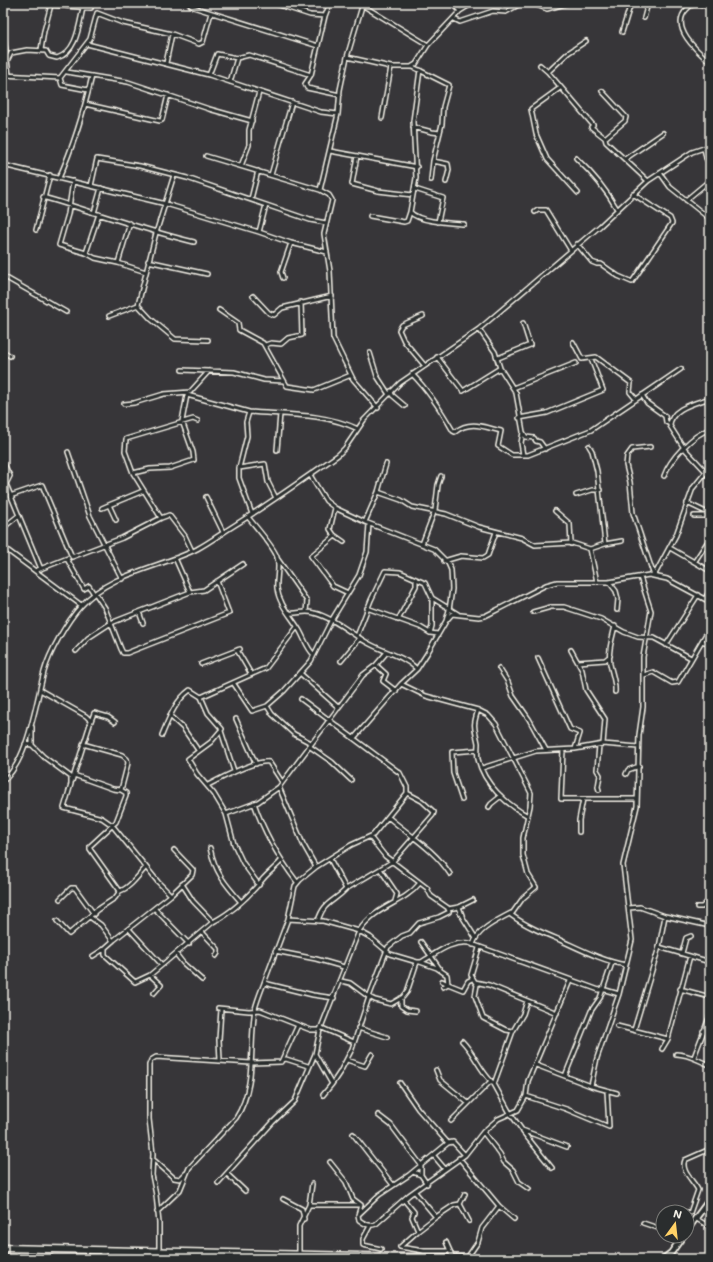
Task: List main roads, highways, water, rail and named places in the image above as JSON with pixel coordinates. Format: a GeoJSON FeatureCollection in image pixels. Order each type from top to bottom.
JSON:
{"type":"FeatureCollection","features":[{"type":"Feature","properties":{"kind":"highway"},"geometry":{"type":"LineString","coordinates":[[3,1248],[494,1259]]}},
{"type":"Feature","properties":{"kind":"highway"},"geometry":{"type":"LineString","coordinates":[[102,1259],[104,1251]]}},
{"type":"Feature","properties":{"kind":"highway"},"geometry":{"type":"LineString","coordinates":[[3,1258],[51,1259]]}}]}
